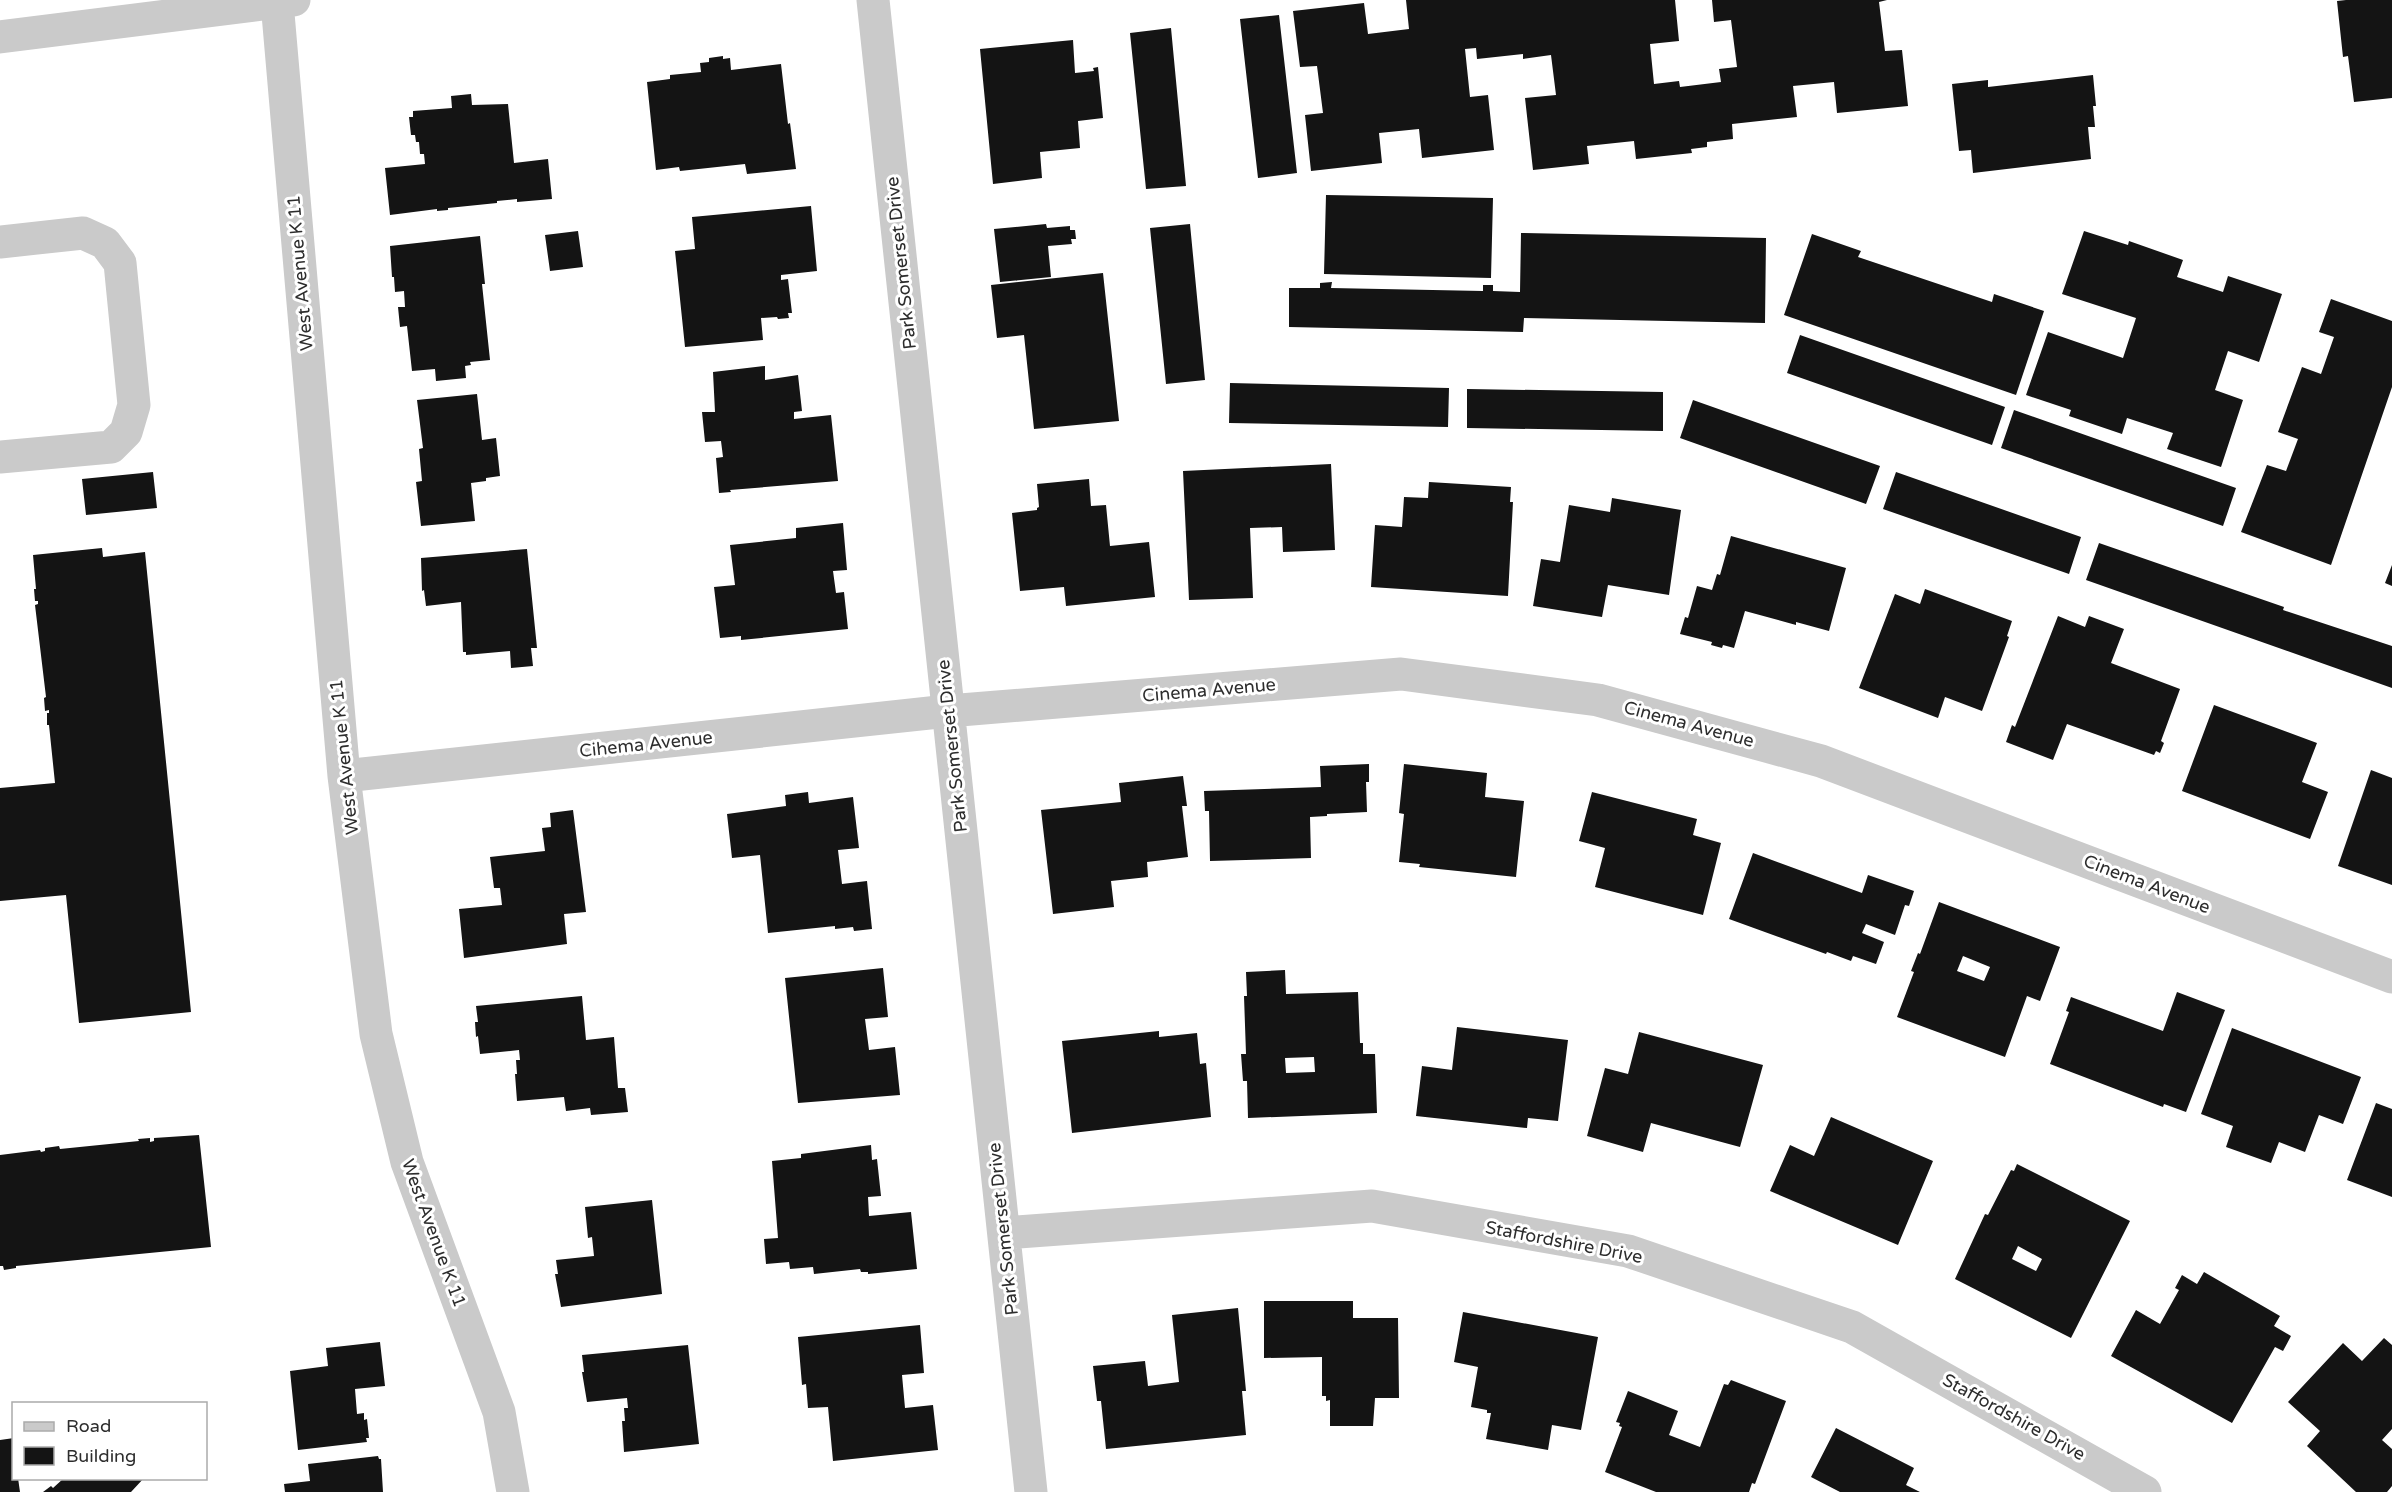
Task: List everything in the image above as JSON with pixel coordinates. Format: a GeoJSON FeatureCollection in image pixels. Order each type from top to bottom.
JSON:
{"type":"FeatureCollection","features":[{"type":"Feature","properties":{"kind":"street","name":"Park Somerset Drive"},"geometry":{"type":"LineString","coordinates":[[873,0],[1031,1492]]}},
{"type":"Feature","properties":{"kind":"street"},"geometry":{"type":"LineString","coordinates":[[0,37],[286,1]]}},
{"type":"Feature","properties":{"kind":"street","name":"West Avenue K 11"},"geometry":{"type":"LineString","coordinates":[[286,1],[344,776],[376,1034],[407,1162],[500,1413],[513,1492]]}},
{"type":"Feature","properties":{"kind":"street"},"geometry":{"type":"LineString","coordinates":[[0,242],[83,233],[105,243],[120,263],[134,405],[126,432],[111,447],[0,457]]}},
{"type":"Feature","properties":{"kind":"street","name":"Cinema Avenue"},"geometry":{"type":"LineString","coordinates":[[948,711],[1401,674],[1598,700],[1821,761],[2392,977]]}},
{"type":"Feature","properties":{"kind":"street","name":"Cihema Avenue"},"geometry":{"type":"LineString","coordinates":[[344,776],[948,711]]}},
{"type":"Feature","properties":{"kind":"street","name":"Staffordshire Drive"},"geometry":{"type":"LineString","coordinates":[[1004,1233],[1371,1206],[1628,1251],[1851,1327],[2145,1492]]}},
{"type":"Feature","properties":{"kind":"building"},"geometry":{"type":"Polygon","coordinates":[[[1406,0],[1675,0],[1679,41],[1650,44],[1654,84],[1679,81],[1680,87],[1721,82],[1719,69],[1737,67],[1731,20],[1714,22],[1712,0],[1887,0],[1879,2],[1885,51],[1902,50],[1908,106],[1837,113],[1834,82],[1793,86],[1797,117],[1732,124],[1733,139],[1707,142],[1707,147],[1691,149],[1692,153],[1636,159],[1634,141],[1587,146],[1589,164],[1533,170],[1525,98],[1556,95],[1551,55],[1523,59],[1523,54],[1477,59],[1476,48],[1465,49],[1470,97],[1488,95],[1494,150],[1422,158],[1419,129],[1379,133],[1382,163],[1311,171],[1305,115],[1323,113],[1317,66],[1300,67],[1293,11],[1364,3],[1368,34],[1409,29],[1406,0]]]}},
{"type":"Feature","properties":{"kind":"building"},"geometry":{"type":"Polygon","coordinates":[[[2392,0],[2392,98],[2354,102],[2348,56],[2343,57],[2337,1],[2392,0]]]}},
{"type":"Feature","properties":{"kind":"building"},"geometry":{"type":"Polygon","coordinates":[[[1279,15],[1297,173],[1258,178],[1240,19],[1279,15]]]}},
{"type":"Feature","properties":{"kind":"building"},"geometry":{"type":"Polygon","coordinates":[[[1171,28],[1186,186],[1146,189],[1130,33],[1171,28]]]}},
{"type":"Feature","properties":{"kind":"building"},"geometry":{"type":"Polygon","coordinates":[[[1073,40],[1075,73],[1094,71],[1093,68],[1098,67],[1103,118],[1078,121],[1080,148],[1040,152],[1042,178],[993,184],[980,49],[1073,40]]]}},
{"type":"Feature","properties":{"kind":"building"},"geometry":{"type":"Polygon","coordinates":[[[723,56],[723,59],[730,58],[731,70],[781,64],[796,169],[747,174],[745,164],[680,171],[679,167],[656,170],[647,82],[670,79],[670,75],[701,72],[700,63],[709,62],[709,58],[723,56]]]}},
{"type":"Feature","properties":{"kind":"building"},"geometry":{"type":"Polygon","coordinates":[[[2093,75],[2096,106],[2093,106],[2095,127],[2088,127],[2091,159],[1973,173],[1971,150],[1959,151],[1952,84],[1988,80],[1988,87],[2093,75]]]}},
{"type":"Feature","properties":{"kind":"building"},"geometry":{"type":"Polygon","coordinates":[[[471,94],[472,105],[508,104],[514,163],[548,159],[552,199],[517,202],[517,199],[448,208],[448,210],[437,211],[437,209],[390,215],[385,168],[425,164],[424,154],[420,154],[419,142],[416,142],[415,135],[411,135],[409,117],[413,117],[413,111],[452,108],[451,96],[471,94]]]}},
{"type":"Feature","properties":{"kind":"building"},"geometry":{"type":"Polygon","coordinates":[[[1326,195],[1493,198],[1491,278],[1324,274],[1326,195]]]}},
{"type":"Feature","properties":{"kind":"building"},"geometry":{"type":"Polygon","coordinates":[[[811,206],[817,271],[781,275],[781,280],[788,279],[792,313],[788,313],[789,318],[761,318],[763,340],[685,347],[675,251],[695,249],[692,217],[811,206]]]}},
{"type":"Feature","properties":{"kind":"building"},"geometry":{"type":"Polygon","coordinates":[[[1046,224],[1047,228],[1070,226],[1070,230],[1075,230],[1076,239],[1071,239],[1072,244],[1048,246],[1051,277],[1000,282],[994,229],[1046,224]]]}},
{"type":"Feature","properties":{"kind":"building"},"geometry":{"type":"Polygon","coordinates":[[[1190,224],[1205,380],[1166,384],[1150,228],[1190,224]]]}},
{"type":"Feature","properties":{"kind":"building"},"geometry":{"type":"Polygon","coordinates":[[[578,231],[583,267],[550,271],[545,235],[578,231]]]}},
{"type":"Feature","properties":{"kind":"building"},"geometry":{"type":"Polygon","coordinates":[[[2084,231],[2128,245],[2129,241],[2183,260],[2177,277],[2223,292],[2228,276],[2282,294],[2259,362],[2228,351],[2215,390],[2243,400],[2221,467],[2167,449],[2173,433],[2127,418],[2122,434],[2069,416],[2071,410],[2026,395],[2048,332],[2123,358],[2136,318],[2062,294],[2084,231]]]}},
{"type":"Feature","properties":{"kind":"building"},"geometry":{"type":"Polygon","coordinates":[[[1521,233],[1766,238],[1765,323],[1524,318],[1523,332],[1289,327],[1289,288],[1320,288],[1320,283],[1332,282],[1331,288],[1483,291],[1483,285],[1493,285],[1493,291],[1520,292],[1521,233]]]}},
{"type":"Feature","properties":{"kind":"building"},"geometry":{"type":"Polygon","coordinates":[[[1812,234],[1861,251],[1858,257],[1992,302],[1994,294],[2044,311],[2016,395],[1784,315],[1812,234]]]}},
{"type":"Feature","properties":{"kind":"building"},"geometry":{"type":"Polygon","coordinates":[[[480,236],[485,284],[482,284],[490,360],[470,362],[471,365],[465,366],[466,378],[436,381],[435,369],[412,371],[407,326],[400,327],[398,307],[405,307],[404,291],[395,292],[390,246],[480,236]]]}},
{"type":"Feature","properties":{"kind":"building"},"geometry":{"type":"Polygon","coordinates":[[[1103,273],[1119,421],[1034,429],[1024,335],[997,338],[991,285],[1103,273]]]}},
{"type":"Feature","properties":{"kind":"building"},"geometry":{"type":"Polygon","coordinates":[[[2331,299],[2392,321],[2392,387],[2331,565],[2241,532],[2267,465],[2286,471],[2298,439],[2278,432],[2302,367],[2321,374],[2334,337],[2319,332],[2331,299]]]}},
{"type":"Feature","properties":{"kind":"building"},"geometry":{"type":"Polygon","coordinates":[[[1800,335],[2005,407],[1992,445],[1787,373],[1800,335]]]}},
{"type":"Feature","properties":{"kind":"building"},"geometry":{"type":"Polygon","coordinates":[[[765,366],[765,380],[798,375],[802,411],[794,412],[794,419],[831,415],[838,481],[730,490],[731,492],[719,493],[716,458],[723,457],[721,441],[705,442],[702,412],[715,412],[713,372],[765,366]]]}},
{"type":"Feature","properties":{"kind":"building"},"geometry":{"type":"Polygon","coordinates":[[[1230,383],[1449,388],[1448,427],[1229,423],[1230,383]]]}},
{"type":"Feature","properties":{"kind":"building"},"geometry":{"type":"Polygon","coordinates":[[[1467,389],[1663,392],[1663,431],[1467,428],[1467,389]]]}},
{"type":"Feature","properties":{"kind":"building"},"geometry":{"type":"Polygon","coordinates":[[[477,394],[482,440],[496,438],[500,476],[471,483],[475,521],[421,526],[416,482],[422,481],[419,449],[423,448],[417,400],[477,394]]]}},
{"type":"Feature","properties":{"kind":"building"},"geometry":{"type":"Polygon","coordinates":[[[1693,400],[1880,466],[1866,504],[1680,438],[1693,400]]]}},
{"type":"Feature","properties":{"kind":"building"},"geometry":{"type":"Polygon","coordinates":[[[2014,410],[2236,488],[2223,526],[2001,448],[2014,410]]]}},
{"type":"Feature","properties":{"kind":"building"},"geometry":{"type":"Polygon","coordinates":[[[1331,464],[1335,550],[1283,552],[1282,527],[1250,528],[1253,598],[1189,600],[1183,471],[1331,464]]]}},
{"type":"Feature","properties":{"kind":"building"},"geometry":{"type":"Polygon","coordinates":[[[153,472],[157,508],[86,515],[82,479],[153,472]]]}},
{"type":"Feature","properties":{"kind":"building"},"geometry":{"type":"Polygon","coordinates":[[[1896,472],[2081,537],[2069,574],[1883,509],[1896,472]]]}},
{"type":"Feature","properties":{"kind":"building"},"geometry":{"type":"Polygon","coordinates":[[[1089,479],[1091,506],[1106,505],[1110,546],[1149,542],[1155,597],[1066,606],[1064,587],[1020,591],[1012,513],[1037,510],[1039,507],[1037,484],[1089,479]]]}},
{"type":"Feature","properties":{"kind":"building"},"geometry":{"type":"Polygon","coordinates":[[[1429,482],[1511,487],[1510,502],[1513,502],[1508,596],[1371,587],[1375,525],[1402,527],[1404,497],[1428,498],[1429,482]]]}},
{"type":"Feature","properties":{"kind":"building"},"geometry":{"type":"Polygon","coordinates":[[[1612,498],[1681,510],[1669,595],[1608,585],[1602,617],[1533,606],[1541,559],[1560,562],[1569,505],[1610,512],[1612,498]]]}},
{"type":"Feature","properties":{"kind":"building"},"geometry":{"type":"Polygon","coordinates":[[[843,523],[847,570],[833,571],[836,593],[844,592],[848,629],[741,640],[741,636],[720,638],[714,587],[735,585],[730,545],[796,538],[796,528],[843,523]]]}},
{"type":"Feature","properties":{"kind":"building"},"geometry":{"type":"Polygon","coordinates":[[[1731,536],[1846,568],[1829,631],[1796,622],[1796,625],[1745,611],[1734,648],[1723,645],[1722,648],[1711,645],[1712,642],[1680,634],[1685,617],[1688,618],[1697,586],[1712,590],[1717,574],[1720,575],[1731,536]]]}},
{"type":"Feature","properties":{"kind":"building"},"geometry":{"type":"Polygon","coordinates":[[[2099,543],[2284,607],[2283,610],[2392,646],[2392,688],[2086,580],[2099,543]]]}},
{"type":"Feature","properties":{"kind":"building"},"geometry":{"type":"Polygon","coordinates":[[[102,548],[103,557],[145,552],[191,1012],[79,1023],[66,895],[0,901],[0,788],[55,783],[49,725],[47,725],[49,710],[45,711],[44,698],[46,697],[35,605],[38,601],[35,601],[33,555],[102,548]]]}},
{"type":"Feature","properties":{"kind":"building"},"geometry":{"type":"Polygon","coordinates":[[[527,549],[537,648],[531,648],[533,666],[511,668],[510,651],[466,655],[466,652],[463,652],[461,602],[426,606],[424,590],[422,591],[421,558],[527,549]]]}},
{"type":"Feature","properties":{"kind":"building"},"geometry":{"type":"Polygon","coordinates":[[[2392,565],[2392,586],[2385,583],[2392,565]]]}},
{"type":"Feature","properties":{"kind":"building"},"geometry":{"type":"Polygon","coordinates":[[[1925,589],[2012,621],[2007,636],[2009,637],[1982,711],[1945,697],[1938,718],[1859,688],[1895,594],[1920,604],[1925,589]]]}},
{"type":"Feature","properties":{"kind":"building"},"geometry":{"type":"Polygon","coordinates":[[[2058,616],[2085,627],[2089,616],[2124,629],[2111,663],[2180,689],[2161,741],[2164,743],[2160,753],[2156,751],[2154,755],[2067,724],[2053,760],[2006,742],[2012,725],[2015,727],[2058,616]]]}},
{"type":"Feature","properties":{"kind":"building"},"geometry":{"type":"Polygon","coordinates":[[[2214,705],[2317,743],[2302,782],[2328,792],[2310,839],[2182,791],[2214,705]]]}},
{"type":"Feature","properties":{"kind":"building"},"geometry":{"type":"Polygon","coordinates":[[[1369,764],[1369,782],[1366,782],[1367,812],[1310,817],[1311,858],[1210,861],[1209,811],[1205,811],[1204,791],[1321,787],[1320,766],[1369,764]]]}},
{"type":"Feature","properties":{"kind":"building"},"geometry":{"type":"Polygon","coordinates":[[[1404,764],[1487,773],[1485,797],[1524,801],[1516,877],[1419,867],[1420,864],[1399,862],[1404,814],[1399,813],[1404,764]]]}},
{"type":"Feature","properties":{"kind":"building"},"geometry":{"type":"Polygon","coordinates":[[[2371,770],[2392,778],[2392,885],[2338,866],[2371,770]]]}},
{"type":"Feature","properties":{"kind":"building"},"geometry":{"type":"Polygon","coordinates":[[[1183,776],[1187,806],[1182,806],[1188,857],[1147,862],[1148,877],[1111,881],[1114,907],[1053,914],[1041,810],[1121,802],[1119,783],[1183,776]]]}},
{"type":"Feature","properties":{"kind":"building"},"geometry":{"type":"Polygon","coordinates":[[[808,792],[809,803],[853,797],[859,848],[838,850],[842,884],[867,881],[872,929],[854,931],[853,927],[835,929],[835,926],[768,933],[760,855],[732,858],[727,814],[786,806],[785,795],[808,792]]]}},
{"type":"Feature","properties":{"kind":"building"},"geometry":{"type":"Polygon","coordinates":[[[1592,792],[1697,819],[1693,835],[1721,843],[1703,915],[1595,887],[1605,848],[1579,841],[1592,792]]]}},
{"type":"Feature","properties":{"kind":"building"},"geometry":{"type":"Polygon","coordinates":[[[573,810],[586,912],[564,914],[567,944],[464,958],[459,909],[502,905],[500,888],[494,888],[490,857],[545,851],[542,828],[551,827],[550,813],[573,810]]]}},
{"type":"Feature","properties":{"kind":"building"},"geometry":{"type":"Polygon","coordinates":[[[1753,853],[1862,893],[1868,875],[1914,891],[1909,906],[1905,905],[1895,935],[1866,924],[1862,933],[1884,942],[1876,964],[1853,956],[1851,961],[1827,952],[1826,954],[1729,919],[1753,853]]]}},
{"type":"Feature","properties":{"kind":"building"},"geometry":{"type":"Polygon","coordinates":[[[1939,902],[2060,947],[2040,1001],[2027,996],[2005,1057],[1897,1017],[1914,972],[1911,971],[1918,953],[1920,954],[1939,902]],[[1963,956],[1957,971],[1984,981],[1990,967],[1963,956]]]}},
{"type":"Feature","properties":{"kind":"building"},"geometry":{"type":"Polygon","coordinates":[[[883,968],[888,1017],[865,1019],[869,1050],[895,1047],[900,1095],[798,1103],[785,978],[883,968]]]}},
{"type":"Feature","properties":{"kind":"building"},"geometry":{"type":"Polygon","coordinates":[[[1285,970],[1286,994],[1358,992],[1360,1043],[1363,1043],[1363,1054],[1375,1054],[1377,1113],[1248,1118],[1247,1081],[1243,1081],[1241,1054],[1246,1054],[1244,996],[1247,996],[1246,972],[1285,970]],[[1314,1057],[1285,1058],[1286,1073],[1315,1072],[1314,1057]]]}},
{"type":"Feature","properties":{"kind":"building"},"geometry":{"type":"Polygon","coordinates":[[[2177,992],[2225,1010],[2186,1112],[2164,1104],[2163,1107],[2050,1064],[2069,1012],[2066,1011],[2071,997],[2163,1031],[2177,992]]]}},
{"type":"Feature","properties":{"kind":"building"},"geometry":{"type":"Polygon","coordinates":[[[582,996],[586,1040],[614,1037],[618,1088],[625,1088],[628,1112],[591,1115],[590,1108],[566,1111],[564,1097],[517,1101],[515,1074],[517,1074],[516,1060],[520,1060],[519,1050],[480,1054],[478,1036],[476,1037],[475,1022],[478,1022],[476,1006],[582,996]]]}},
{"type":"Feature","properties":{"kind":"building"},"geometry":{"type":"Polygon","coordinates":[[[1457,1027],[1568,1040],[1558,1121],[1528,1118],[1527,1128],[1416,1116],[1422,1066],[1452,1070],[1457,1027]]]}},
{"type":"Feature","properties":{"kind":"building"},"geometry":{"type":"Polygon","coordinates":[[[2232,1028],[2361,1077],[2343,1124],[2319,1115],[2305,1152],[2279,1142],[2271,1163],[2226,1147],[2233,1126],[2201,1114],[2232,1028]]]}},
{"type":"Feature","properties":{"kind":"building"},"geometry":{"type":"Polygon","coordinates":[[[1159,1031],[1159,1037],[1197,1033],[1200,1064],[1206,1063],[1211,1117],[1072,1133],[1062,1041],[1159,1031]]]}},
{"type":"Feature","properties":{"kind":"building"},"geometry":{"type":"Polygon","coordinates":[[[1639,1032],[1763,1065],[1740,1147],[1651,1123],[1643,1152],[1587,1136],[1605,1068],[1628,1074],[1639,1032]]]}},
{"type":"Feature","properties":{"kind":"building"},"geometry":{"type":"Polygon","coordinates":[[[2376,1103],[2392,1109],[2392,1197],[2347,1180],[2376,1103]]]}},
{"type":"Feature","properties":{"kind":"building"},"geometry":{"type":"Polygon","coordinates":[[[1831,1117],[1933,1161],[1898,1245],[1770,1191],[1790,1145],[1814,1156],[1831,1117]]]}},
{"type":"Feature","properties":{"kind":"building"},"geometry":{"type":"Polygon","coordinates":[[[199,1135],[211,1247],[16,1266],[16,1268],[4,1270],[3,1266],[0,1266],[0,1155],[40,1150],[41,1152],[45,1151],[45,1148],[59,1146],[60,1149],[150,1138],[150,1142],[154,1141],[154,1138],[199,1135]]]}},
{"type":"Feature","properties":{"kind":"building"},"geometry":{"type":"Polygon","coordinates":[[[871,1145],[872,1160],[877,1159],[881,1196],[868,1197],[869,1216],[911,1212],[917,1269],[868,1274],[868,1272],[861,1272],[860,1269],[814,1274],[813,1267],[790,1269],[789,1262],[766,1264],[764,1239],[778,1238],[772,1161],[801,1158],[801,1154],[871,1145]]]}},
{"type":"Feature","properties":{"kind":"building"},"geometry":{"type":"Polygon","coordinates":[[[2017,1164],[2130,1221],[2071,1338],[1955,1279],[1985,1214],[1988,1215],[2011,1170],[2014,1171],[2017,1164]],[[2018,1246],[2012,1259],[2036,1271],[2042,1259],[2018,1246]]]}},
{"type":"Feature","properties":{"kind":"building"},"geometry":{"type":"Polygon","coordinates":[[[652,1200],[662,1294],[561,1307],[555,1274],[558,1274],[556,1260],[594,1256],[592,1237],[588,1238],[585,1207],[652,1200]]]}},
{"type":"Feature","properties":{"kind":"building"},"geometry":{"type":"Polygon","coordinates":[[[2204,1272],[2280,1316],[2274,1326],[2291,1336],[2283,1351],[2275,1347],[2232,1423],[2111,1356],[2136,1310],[2160,1324],[2179,1290],[2175,1288],[2182,1275],[2197,1284],[2204,1272]]]}},
{"type":"Feature","properties":{"kind":"building"},"geometry":{"type":"Polygon","coordinates":[[[1264,1301],[1353,1301],[1353,1318],[1398,1318],[1399,1398],[1375,1398],[1373,1426],[1330,1426],[1330,1400],[1326,1401],[1326,1396],[1322,1396],[1322,1357],[1264,1358],[1264,1301]]]}},
{"type":"Feature","properties":{"kind":"building"},"geometry":{"type":"Polygon","coordinates":[[[1238,1308],[1246,1391],[1242,1391],[1246,1435],[1106,1449],[1101,1401],[1097,1401],[1093,1366],[1145,1361],[1148,1386],[1179,1382],[1172,1315],[1238,1308]]]}},
{"type":"Feature","properties":{"kind":"building"},"geometry":{"type":"Polygon","coordinates":[[[1463,1312],[1598,1337],[1581,1430],[1552,1425],[1548,1450],[1486,1439],[1491,1413],[1471,1407],[1478,1367],[1454,1362],[1463,1312]]]}},
{"type":"Feature","properties":{"kind":"building"},"geometry":{"type":"Polygon","coordinates":[[[920,1325],[924,1373],[902,1375],[905,1408],[933,1405],[938,1450],[833,1461],[828,1407],[808,1408],[806,1384],[802,1385],[798,1337],[920,1325]]]}},
{"type":"Feature","properties":{"kind":"building"},"geometry":{"type":"Polygon","coordinates":[[[2384,1338],[2392,1345],[2392,1429],[2382,1440],[2392,1449],[2392,1486],[2387,1492],[2356,1492],[2307,1446],[2320,1431],[2288,1402],[2343,1343],[2362,1361],[2384,1338]]]}},
{"type":"Feature","properties":{"kind":"building"},"geometry":{"type":"Polygon","coordinates":[[[380,1342],[385,1386],[355,1389],[357,1414],[364,1413],[364,1420],[367,1419],[369,1438],[366,1438],[367,1442],[298,1450],[290,1371],[328,1366],[326,1348],[380,1342]]]}},
{"type":"Feature","properties":{"kind":"building"},"geometry":{"type":"Polygon","coordinates":[[[688,1345],[699,1444],[624,1452],[622,1421],[625,1421],[624,1408],[628,1408],[627,1398],[587,1402],[582,1355],[688,1345]]]}},
{"type":"Feature","properties":{"kind":"building"},"geometry":{"type":"Polygon","coordinates":[[[1731,1380],[1786,1401],[1755,1484],[1752,1483],[1749,1492],[1656,1492],[1605,1472],[1622,1427],[1616,1422],[1628,1391],[1678,1411],[1669,1435],[1700,1447],[1724,1384],[1728,1385],[1731,1380]]]}},
{"type":"Feature","properties":{"kind":"building"},"geometry":{"type":"Polygon","coordinates":[[[1836,1428],[1914,1468],[1906,1485],[1920,1492],[1840,1492],[1811,1477],[1836,1428]]]}},
{"type":"Feature","properties":{"kind":"building"},"geometry":{"type":"Polygon","coordinates":[[[12,1438],[12,1480],[18,1480],[20,1492],[0,1492],[0,1440],[12,1438]]]}},
{"type":"Feature","properties":{"kind":"building"},"geometry":{"type":"Polygon","coordinates":[[[378,1456],[381,1459],[383,1492],[285,1492],[284,1484],[310,1481],[308,1464],[378,1456]]]}},
{"type":"Feature","properties":{"kind":"building"},"geometry":{"type":"Polygon","coordinates":[[[62,1480],[142,1480],[131,1492],[43,1492],[51,1486],[53,1488],[62,1480]]]}}]}
